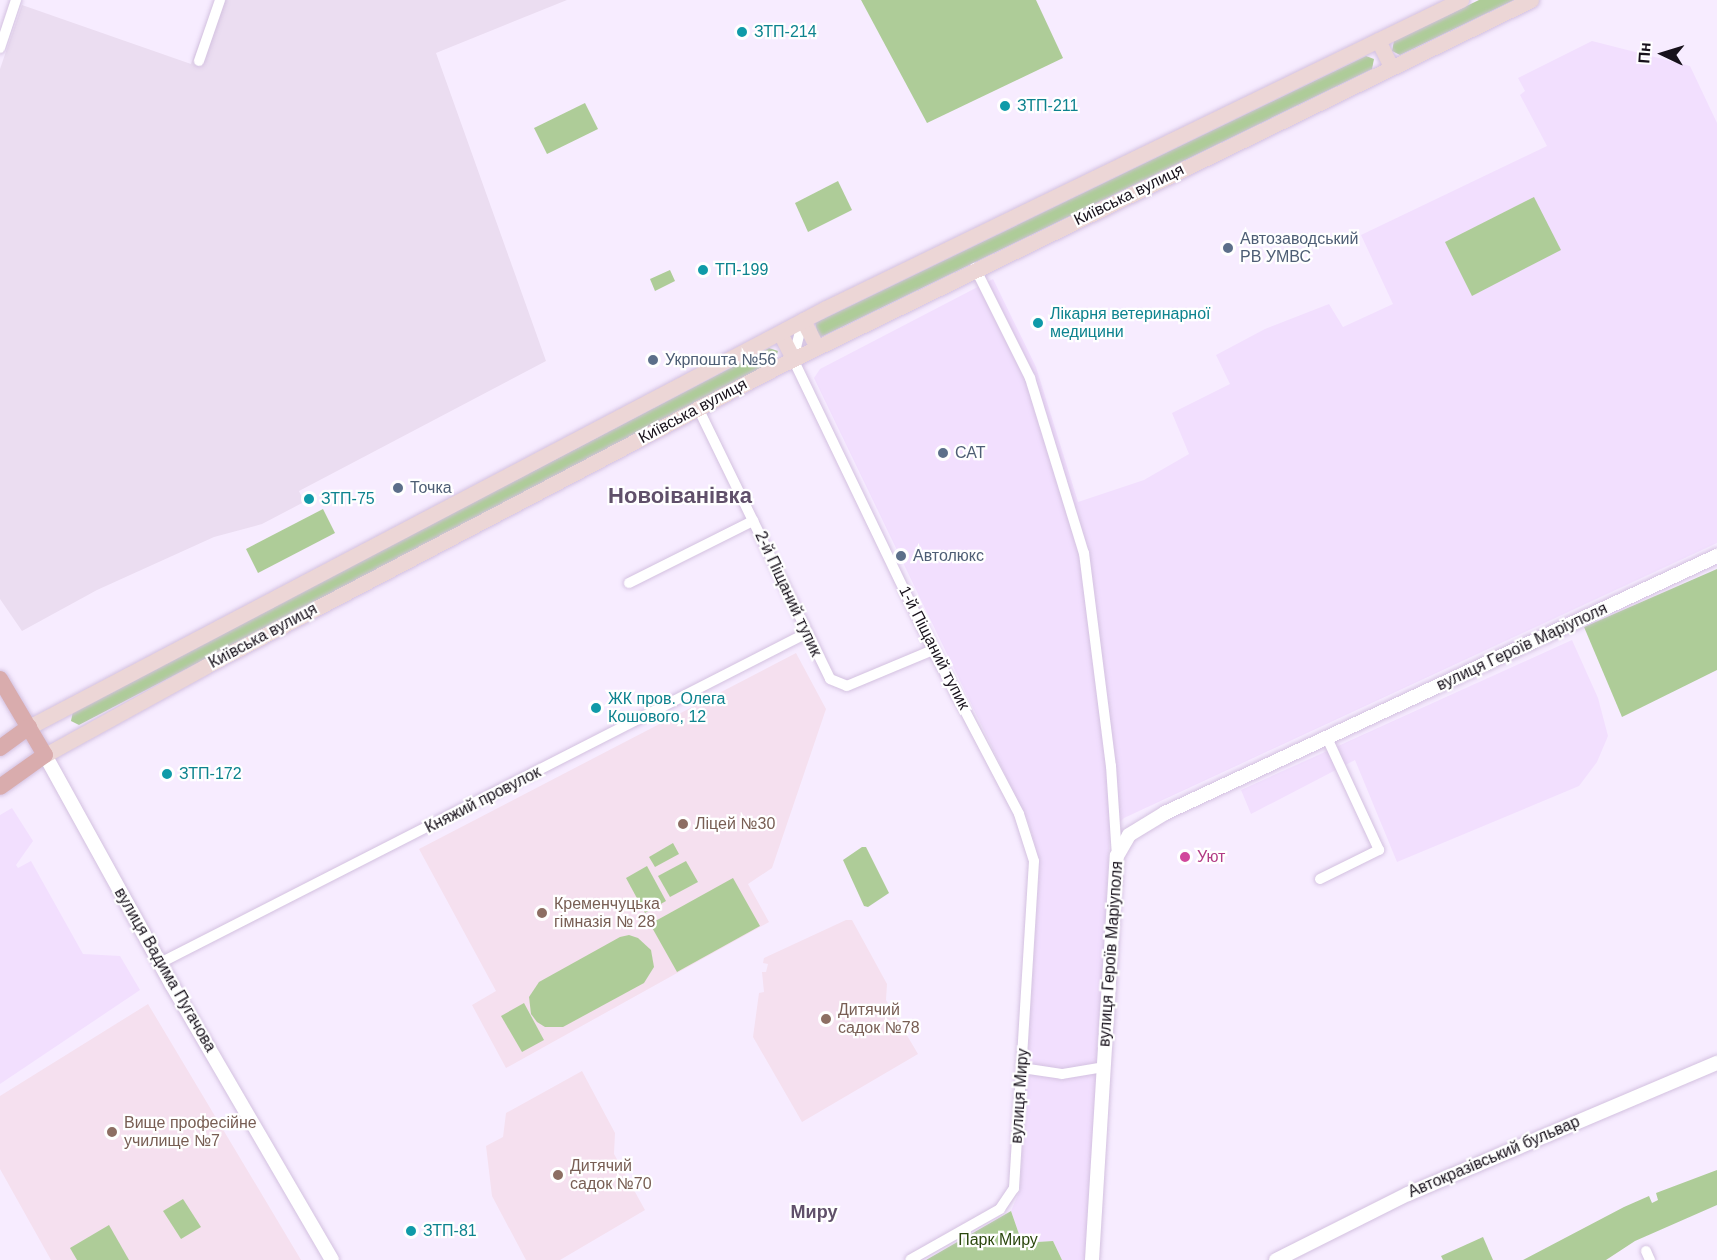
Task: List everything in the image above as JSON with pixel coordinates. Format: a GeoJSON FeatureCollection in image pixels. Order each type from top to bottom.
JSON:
{"type":"FeatureCollection","features":[{"type":"Feature","properties":{"kind":"main road","name":"Київська вулиця"},"geometry":{"type":"LineString","coordinates":[[0,748],[29,727],[803,320],[1461,0]]}},
{"type":"Feature","properties":{"kind":"main road","name":"Київська вулиця"},"geometry":{"type":"LineString","coordinates":[[0,787],[45,755],[215,661],[793,359],[975,268],[1531,0]]}},
{"type":"Feature","properties":{"kind":"main road"},"geometry":{"type":"LineString","coordinates":[[1378,40],[1391,67]]}},
{"type":"Feature","properties":{"kind":"main road"},"geometry":{"type":"LineString","coordinates":[[803,320],[817,347]]}},
{"type":"Feature","properties":{"kind":"main road"},"geometry":{"type":"LineString","coordinates":[[780,333],[793,359]]}},
{"type":"Feature","properties":{"kind":"main road","name":"вулиця Вадима Пугачова"},"geometry":{"type":"LineString","coordinates":[[0,679],[45,755]]}},
{"type":"Feature","properties":{"kind":"street"},"geometry":{"type":"LineString","coordinates":[[0,48],[16,0]]}},
{"type":"Feature","properties":{"kind":"street"},"geometry":{"type":"LineString","coordinates":[[199,61],[220,0]]}},
{"type":"Feature","properties":{"kind":"street"},"geometry":{"type":"LineString","coordinates":[[975,268],[1030,378],[1084,553],[1110,755],[1117,856]]}},
{"type":"Feature","properties":{"kind":"street"},"geometry":{"type":"LineString","coordinates":[[793,359],[803,320]]}},
{"type":"Feature","properties":{"kind":"street","name":"1-й Піщаний тупик"},"geometry":{"type":"LineString","coordinates":[[793,359],[933,650],[1018,814],[1031,849],[1034,875]]}},
{"type":"Feature","properties":{"kind":"street","name":"2-й Піщаний тупик"},"geometry":{"type":"LineString","coordinates":[[698,408],[805,634],[830,679],[847,686],[933,650]]}},
{"type":"Feature","properties":{"kind":"street"},"geometry":{"type":"LineString","coordinates":[[629,583],[753,521]]}},
{"type":"Feature","properties":{"kind":"street","name":"вулиця Героїв Маріуполя"},"geometry":{"type":"LineString","coordinates":[[1092,1260],[1117,856],[1129,835],[1143,825],[1717,555]]}},
{"type":"Feature","properties":{"kind":"street","name":"Княжий провулок"},"geometry":{"type":"LineString","coordinates":[[160,963],[805,634]]}},
{"type":"Feature","properties":{"kind":"street"},"geometry":{"type":"LineString","coordinates":[[1320,879],[1379,850],[1327,738]]}},
{"type":"Feature","properties":{"kind":"street","name":"вулиця Вадима Пугачова"},"geometry":{"type":"LineString","coordinates":[[45,755],[160,963],[332,1260]]}},
{"type":"Feature","properties":{"kind":"street","name":"вулиця Миру"},"geometry":{"type":"LineString","coordinates":[[909,1260],[999,1209],[1011,1197],[1034,875]]}},
{"type":"Feature","properties":{"kind":"street","name":"Автокразівський бульвар"},"geometry":{"type":"LineString","coordinates":[[1276,1260],[1408,1194],[1717,1063]]}},
{"type":"Feature","properties":{"kind":"street"},"geometry":{"type":"LineString","coordinates":[[1022,1068],[1062,1074],[1104,1066]]}},
{"type":"Feature","properties":{"kind":"shaded area"},"geometry":{"type":"Polygon","coordinates":[[[215,0],[567,0],[436,53],[546,361],[299,491],[304,502],[262,524],[214,537],[97,590],[22,631],[0,599],[0,69],[22,5],[191,64],[215,0]]]}},
{"type":"Feature","properties":{"kind":"shaded area"},"geometry":{"type":"Polygon","coordinates":[[[1592,41],[1690,66],[1717,123],[1717,543],[1124,818],[1110,830],[1086,1260],[1062,1260],[1053,1241],[1022,1243],[1011,1211],[1020,1190],[1039,866],[1035,846],[1029,824],[814,378],[820,369],[993,279],[1036,367],[1078,502],[1144,480],[1189,454],[1172,413],[1230,384],[1216,355],[1265,329],[1329,304],[1343,327],[1393,304],[1361,235],[1547,146],[1520,95],[1525,91],[1518,78],[1592,41]]]}},
{"type":"Feature","properties":{"kind":"shaded area"},"geometry":{"type":"Polygon","coordinates":[[[1572,640],[1598,698],[1608,736],[1597,762],[1579,786],[1397,862],[1355,760],[1251,814],[1241,790],[1572,640]]]}},
{"type":"Feature","properties":{"kind":"shaded area"},"geometry":{"type":"Polygon","coordinates":[[[796,653],[826,709],[772,868],[748,884],[769,922],[506,1068],[472,1005],[496,991],[419,849],[796,653]]]}},
{"type":"Feature","properties":{"kind":"shaded area"},"geometry":{"type":"Polygon","coordinates":[[[12,808],[33,841],[16,865],[18,868],[31,861],[83,954],[120,956],[140,990],[0,1084],[0,815],[12,808]]]}},
{"type":"Feature","properties":{"kind":"shaded area","name":"Дитячий садок №78"},"geometry":{"type":"Polygon","coordinates":[[[846,920],[852,920],[887,984],[886,1000],[918,1054],[802,1122],[753,1037],[759,993],[764,992],[762,972],[766,972],[768,964],[763,963],[764,958],[846,920]]]}},
{"type":"Feature","properties":{"kind":"shaded area","name":"Вище професійне училище №7"},"geometry":{"type":"Polygon","coordinates":[[[148,1004],[301,1260],[51,1260],[0,1169],[0,1096],[148,1004]]]}},
{"type":"Feature","properties":{"kind":"shaded area","name":"Дитячий садок №70"},"geometry":{"type":"Polygon","coordinates":[[[582,1071],[615,1133],[614,1154],[645,1210],[560,1260],[526,1260],[492,1196],[486,1146],[503,1137],[506,1113],[582,1071]]]}},
{"type":"Feature","properties":{"kind":"green space"},"geometry":{"type":"Polygon","coordinates":[[[861,0],[1036,0],[1063,58],[927,123],[861,0]]]}},
{"type":"Feature","properties":{"kind":"green space"},"geometry":{"type":"Polygon","coordinates":[[[1479,0],[1514,0],[1400,55],[1392,51],[1394,41],[1479,0]]]}},
{"type":"Feature","properties":{"kind":"green space"},"geometry":{"type":"Polygon","coordinates":[[[1366,56],[1374,59],[1372,69],[819,338],[815,323],[1366,56]]]}},
{"type":"Feature","properties":{"kind":"green space"},"geometry":{"type":"Polygon","coordinates":[[[585,103],[598,129],[547,154],[534,128],[585,103]]]}},
{"type":"Feature","properties":{"kind":"green space"},"geometry":{"type":"Polygon","coordinates":[[[838,181],[852,210],[808,232],[795,203],[838,181]]]}},
{"type":"Feature","properties":{"kind":"green space"},"geometry":{"type":"Polygon","coordinates":[[[1534,197],[1561,250],[1472,296],[1445,242],[1534,197]]]}},
{"type":"Feature","properties":{"kind":"green space"},"geometry":{"type":"Polygon","coordinates":[[[670,270],[675,281],[655,291],[650,279],[670,270]]]}},
{"type":"Feature","properties":{"kind":"green space"},"geometry":{"type":"Polygon","coordinates":[[[769,348],[778,351],[775,361],[79,725],[71,721],[73,711],[769,348]]]}},
{"type":"Feature","properties":{"kind":"green space"},"geometry":{"type":"Polygon","coordinates":[[[323,509],[335,533],[258,573],[246,549],[323,509]]]}},
{"type":"Feature","properties":{"kind":"green space"},"geometry":{"type":"Polygon","coordinates":[[[1717,569],[1717,670],[1622,717],[1584,627],[1717,569]]]}},
{"type":"Feature","properties":{"kind":"green space"},"geometry":{"type":"Polygon","coordinates":[[[673,843],[679,854],[655,867],[649,857],[673,843]]]}},
{"type":"Feature","properties":{"kind":"green space"},"geometry":{"type":"Polygon","coordinates":[[[862,847],[866,847],[889,893],[868,907],[864,906],[843,860],[862,847]]]}},
{"type":"Feature","properties":{"kind":"green space"},"geometry":{"type":"Polygon","coordinates":[[[686,861],[698,882],[670,897],[658,876],[686,861]]]}},
{"type":"Feature","properties":{"kind":"green space"},"geometry":{"type":"Polygon","coordinates":[[[647,866],[666,901],[645,913],[626,878],[647,866]]]}},
{"type":"Feature","properties":{"kind":"green space"},"geometry":{"type":"Polygon","coordinates":[[[733,878],[760,926],[677,972],[650,924],[733,878]]]}},
{"type":"Feature","properties":{"kind":"green space"},"geometry":{"type":"Polygon","coordinates":[[[629,935],[638,938],[651,950],[654,967],[644,983],[563,1027],[545,1027],[537,1022],[531,1014],[529,997],[539,982],[620,937],[629,935]]]}},
{"type":"Feature","properties":{"kind":"green space"},"geometry":{"type":"Polygon","coordinates":[[[524,1003],[544,1040],[522,1052],[501,1016],[524,1003]]]}},
{"type":"Feature","properties":{"kind":"green space"},"geometry":{"type":"Polygon","coordinates":[[[1717,1170],[1717,1205],[1635,1241],[1606,1260],[1523,1260],[1624,1207],[1649,1196],[1652,1203],[1658,1200],[1656,1193],[1717,1170]]]}},
{"type":"Feature","properties":{"kind":"green space"},"geometry":{"type":"Polygon","coordinates":[[[183,1199],[201,1227],[181,1239],[163,1211],[183,1199]]]}},
{"type":"Feature","properties":{"kind":"green space","name":"Парк Миру"},"geometry":{"type":"Polygon","coordinates":[[[1011,1211],[1022,1243],[1053,1241],[1062,1260],[926,1260],[1011,1211]]]}},
{"type":"Feature","properties":{"kind":"green space"},"geometry":{"type":"Polygon","coordinates":[[[109,1225],[129,1260],[77,1260],[70,1248],[109,1225]]]}},
{"type":"Feature","properties":{"kind":"green space"},"geometry":{"type":"Polygon","coordinates":[[[1483,1237],[1493,1260],[1443,1260],[1441,1256],[1483,1237]]]}},
{"type":"Feature","properties":{"kind":"place","name":"ЗТП-214"},"geometry":{"type":"Point","coordinates":[742,32]}},
{"type":"Feature","properties":{"kind":"place","name":"ЗТП-211"},"geometry":{"type":"Point","coordinates":[1005,106]}},
{"type":"Feature","properties":{"kind":"place","name":"Автозаводський РВ УМВС"},"geometry":{"type":"Point","coordinates":[1228,248]}},
{"type":"Feature","properties":{"kind":"place","name":"ТП-199"},"geometry":{"type":"Point","coordinates":[703,270]}},
{"type":"Feature","properties":{"kind":"place","name":"Лікарня ветеринарної медицини"},"geometry":{"type":"Point","coordinates":[1038,323]}},
{"type":"Feature","properties":{"kind":"place","name":"Укрпошта №56"},"geometry":{"type":"Point","coordinates":[653,360]}},
{"type":"Feature","properties":{"kind":"place","name":"САТ"},"geometry":{"type":"Point","coordinates":[943,453]}},
{"type":"Feature","properties":{"kind":"place","name":"Точка"},"geometry":{"type":"Point","coordinates":[398,488]}},
{"type":"Feature","properties":{"kind":"place","name":"ЗТП-75"},"geometry":{"type":"Point","coordinates":[309,499]}},
{"type":"Feature","properties":{"kind":"place","name":"Автолюкс"},"geometry":{"type":"Point","coordinates":[901,556]}},
{"type":"Feature","properties":{"kind":"place","name":"ЖК пров. Олега Кошового, 12"},"geometry":{"type":"Point","coordinates":[596,708]}},
{"type":"Feature","properties":{"kind":"place","name":"ЗТП-172"},"geometry":{"type":"Point","coordinates":[167,774]}},
{"type":"Feature","properties":{"kind":"place","name":"Ліцей №30"},"geometry":{"type":"Point","coordinates":[683,824]}},
{"type":"Feature","properties":{"kind":"place","name":"Уют"},"geometry":{"type":"Point","coordinates":[1185,857]}},
{"type":"Feature","properties":{"kind":"place","name":"Кременчуцька гімназія № 28"},"geometry":{"type":"Point","coordinates":[542,913]}},
{"type":"Feature","properties":{"kind":"place","name":"Дитячий садок №78"},"geometry":{"type":"Point","coordinates":[826,1019]}},
{"type":"Feature","properties":{"kind":"place","name":"Вище професійне училище №7"},"geometry":{"type":"Point","coordinates":[112,1132]}},
{"type":"Feature","properties":{"kind":"place","name":"Дитячий садок №70"},"geometry":{"type":"Point","coordinates":[558,1175]}},
{"type":"Feature","properties":{"kind":"place","name":"ЗТП-81"},"geometry":{"type":"Point","coordinates":[411,1231]}},
{"type":"Feature","properties":{"kind":"district","name":"Новоіванівка"},"geometry":{"type":"Point","coordinates":[680,496]}},
{"type":"Feature","properties":{"kind":"district","name":"Миру"},"geometry":{"type":"Point","coordinates":[814,1212]}}]}
